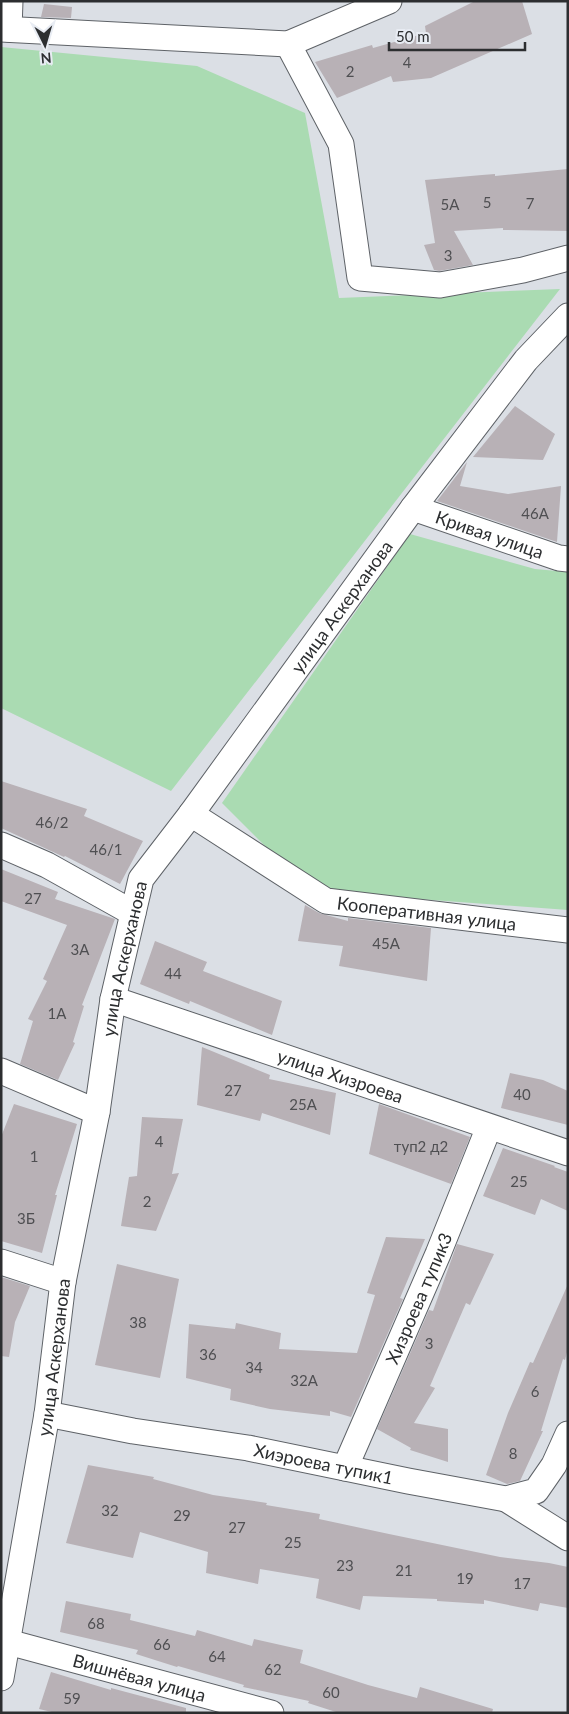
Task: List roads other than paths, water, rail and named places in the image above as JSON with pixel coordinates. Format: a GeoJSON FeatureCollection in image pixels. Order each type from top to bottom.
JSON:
{"type":"FeatureCollection","features":[{"type":"Feature","properties":{"kind":"street"},"geometry":{"type":"LineString","coordinates":[[10,1],[5,29],[288,44],[389,1]]}},
{"type":"Feature","properties":{"kind":"street"},"geometry":{"type":"LineString","coordinates":[[288,44],[341,144],[360,278],[440,285],[523,270],[568,258]]}},
{"type":"Feature","properties":{"kind":"street","name":"улица Аскерханова"},"geometry":{"type":"LineString","coordinates":[[1,1678],[47,1414],[64,1282],[97,1112],[113,999],[141,879],[191,814],[413,508],[526,360],[568,316]]}},
{"type":"Feature","properties":{"kind":"street","name":"Кривая улица"},"geometry":{"type":"LineString","coordinates":[[413,508],[559,558],[568,559]]}},
{"type":"Feature","properties":{"kind":"street","name":"Кооперативная улица"},"geometry":{"type":"LineString","coordinates":[[191,814],[326,901],[568,930]]}},
{"type":"Feature","properties":{"kind":"street"},"geometry":{"type":"LineString","coordinates":[[1,845],[47,865],[133,913]]}},
{"type":"Feature","properties":{"kind":"street","name":"улица Хизроева"},"geometry":{"type":"LineString","coordinates":[[113,999],[568,1153]]}},
{"type":"Feature","properties":{"kind":"street"},"geometry":{"type":"LineString","coordinates":[[1,1070],[97,1112]]}},
{"type":"Feature","properties":{"kind":"street","name":"Хизроева тупик3"},"geometry":{"type":"LineString","coordinates":[[345,1468],[438,1254],[489,1127]]}},
{"type":"Feature","properties":{"kind":"street"},"geometry":{"type":"LineString","coordinates":[[1,1262],[64,1282]]}},
{"type":"Feature","properties":{"kind":"street","name":"Хиэроева тупик1"},"geometry":{"type":"LineString","coordinates":[[47,1414],[133,1431],[248,1448],[506,1499],[536,1491],[554,1465],[568,1434]]}},
{"type":"Feature","properties":{"kind":"street"},"geometry":{"type":"LineString","coordinates":[[506,1499],[568,1538]]}},
{"type":"Feature","properties":{"kind":"street","name":"Вишнёвая улица"},"geometry":{"type":"LineString","coordinates":[[8,1642],[271,1713]]}}]}
